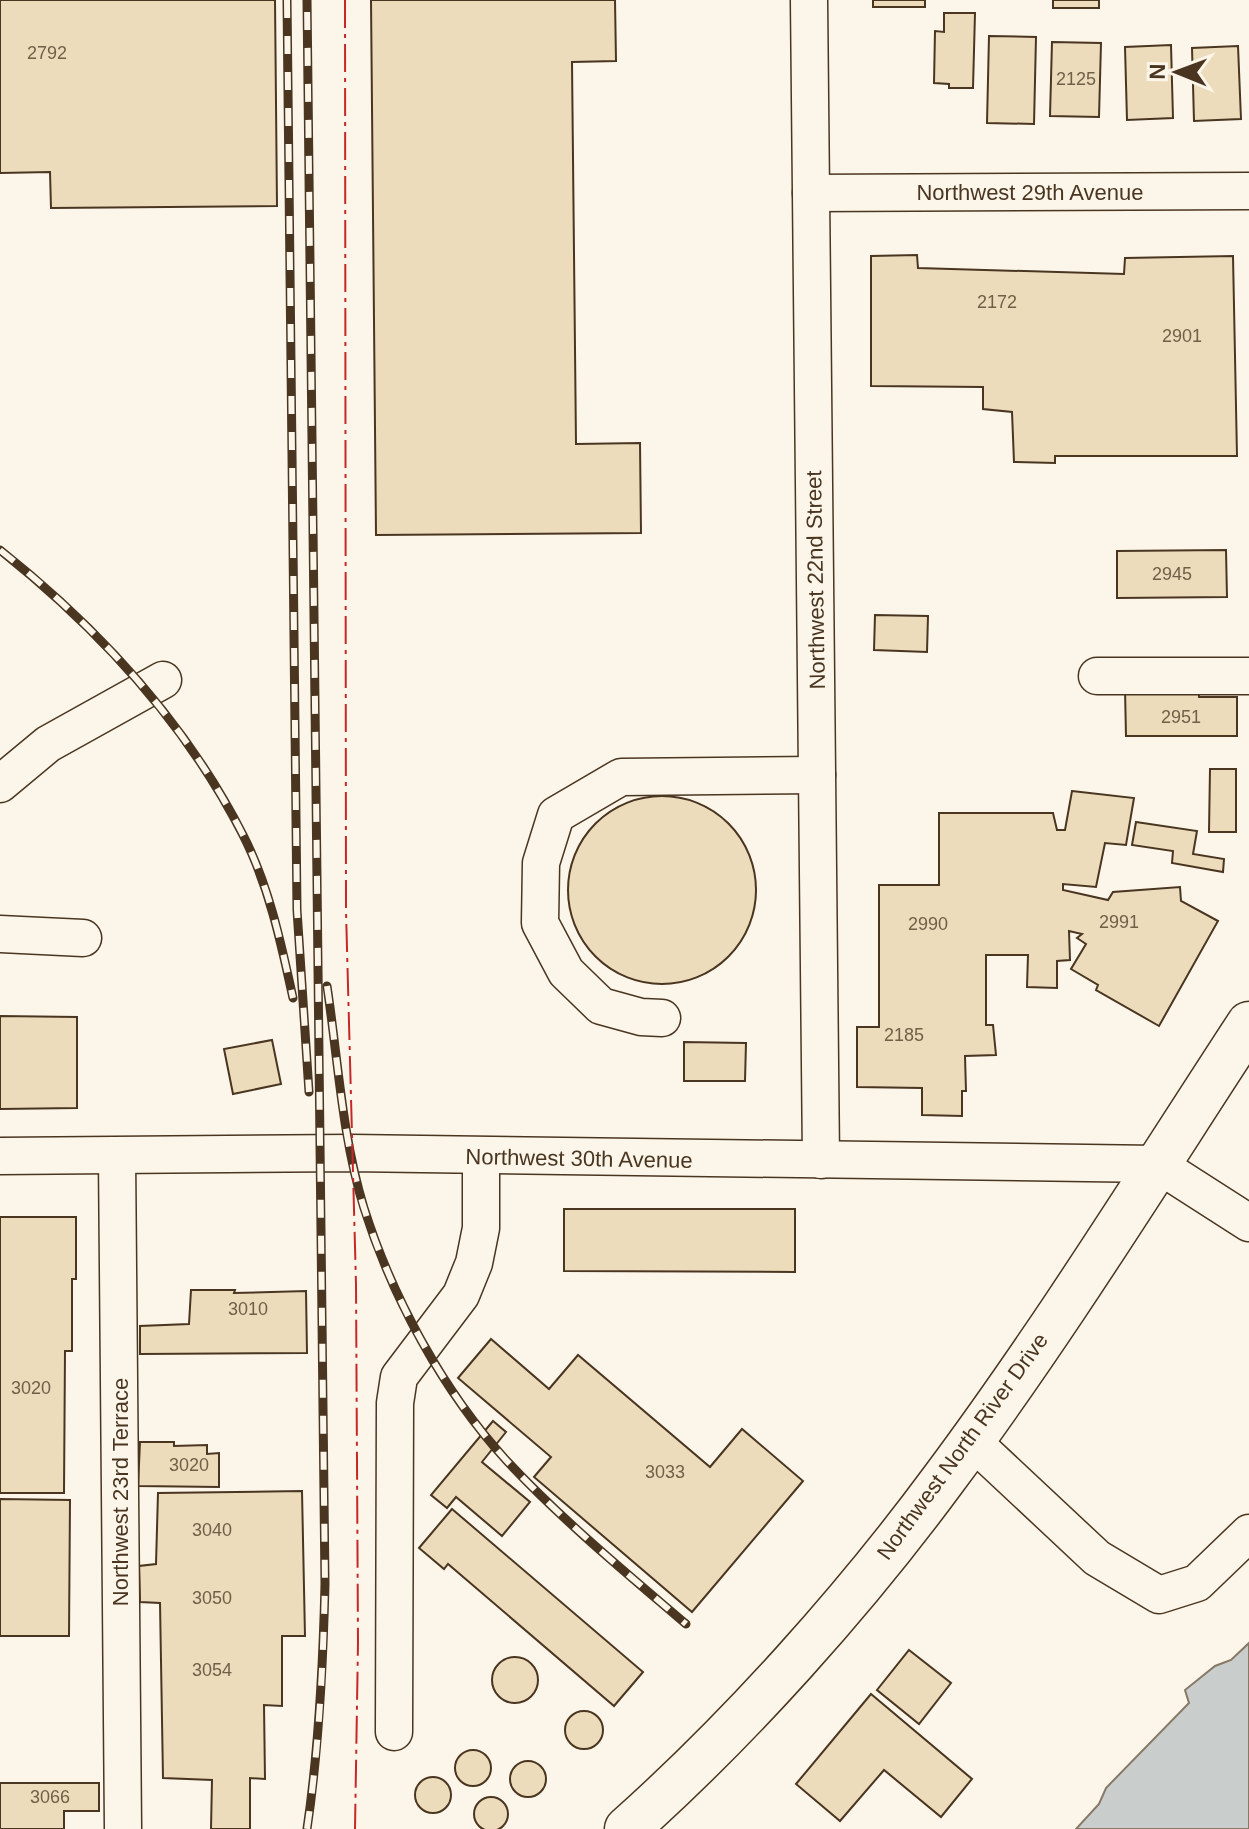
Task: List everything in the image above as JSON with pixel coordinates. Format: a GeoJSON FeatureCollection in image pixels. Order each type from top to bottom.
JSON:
{"type":"FeatureCollection","features":[{"type":"Feature","properties":{"kind":"main road","name":"Northwest North River Drive"},"geometry":{"type":"LineString","coordinates":[[627,1829],[706,1754],[782,1673],[877,1563],[972,1441],[1249,1024]]}},
{"type":"Feature","properties":{"kind":"street","name":"Northwest 22nd Street"},"geometry":{"type":"LineString","coordinates":[[809,0],[821,1160]]}},
{"type":"Feature","properties":{"kind":"street","name":"Northwest 29th Avenue"},"geometry":{"type":"LineString","coordinates":[[811,193],[1249,191]]}},
{"type":"Feature","properties":{"kind":"street"},"geometry":{"type":"LineString","coordinates":[[1097,676],[1249,676]]}},
{"type":"Feature","properties":{"kind":"street"},"geometry":{"type":"LineString","coordinates":[[0,784],[48,744],[163,680]]}},
{"type":"Feature","properties":{"kind":"street"},"geometry":{"type":"LineString","coordinates":[[662,1018],[641,1017],[601,1006],[566,972],[540,923],[541,863],[556,815],[621,777],[817,775]]}},
{"type":"Feature","properties":{"kind":"street"},"geometry":{"type":"LineString","coordinates":[[0,934],[83,938]]}},
{"type":"Feature","properties":{"kind":"street","name":"Northwest 30th Avenue"},"geometry":{"type":"LineString","coordinates":[[0,1156],[336,1153],[1157,1164]]}},
{"type":"Feature","properties":{"kind":"street","name":"Northwest 23rd Terrace"},"geometry":{"type":"LineString","coordinates":[[117,1156],[123,1829]]}},
{"type":"Feature","properties":{"kind":"street"},"geometry":{"type":"LineString","coordinates":[[394,1732],[395,1403],[399,1377],[461,1295],[474,1263],[481,1228],[481,1157]]}},
{"type":"Feature","properties":{"kind":"street"},"geometry":{"type":"LineString","coordinates":[[1157,1164],[1249,1223]]}},
{"type":"Feature","properties":{"kind":"street"},"geometry":{"type":"LineString","coordinates":[[972,1441],[1097,1558],[1159,1595],[1197,1583],[1249,1533]]}},
{"type":"Feature","properties":{"kind":"shaded area"},"geometry":{"type":"Polygon","coordinates":[[[1249,1643],[1249,1829],[1076,1829],[1099,1804],[1106,1788],[1189,1703],[1185,1690],[1215,1666],[1231,1660],[1249,1643]]]}},
{"type":"Feature","properties":{"kind":"building"},"geometry":{"type":"Polygon","coordinates":[[[0,0],[275,0],[277,206],[51,208],[50,172],[0,173],[0,0]]]}},
{"type":"Feature","properties":{"kind":"building"},"geometry":{"type":"Polygon","coordinates":[[[371,0],[615,0],[616,61],[572,62],[576,444],[640,443],[641,533],[376,535],[371,0]]]}},
{"type":"Feature","properties":{"kind":"building"},"geometry":{"type":"Polygon","coordinates":[[[873,0],[925,0],[925,7],[873,7],[873,0]]]}},
{"type":"Feature","properties":{"kind":"building"},"geometry":{"type":"Polygon","coordinates":[[[1053,0],[1099,0],[1099,8],[1053,8],[1053,0]]]}},
{"type":"Feature","properties":{"kind":"building"},"geometry":{"type":"Polygon","coordinates":[[[944,13],[975,13],[973,88],[949,88],[949,84],[934,83],[935,31],[944,32],[944,13]]]}},
{"type":"Feature","properties":{"kind":"building"},"geometry":{"type":"Polygon","coordinates":[[[989,36],[1036,37],[1034,124],[987,123],[989,36]]]}},
{"type":"Feature","properties":{"kind":"building"},"geometry":{"type":"Polygon","coordinates":[[[1052,42],[1101,43],[1099,117],[1050,116],[1052,42]]]}},
{"type":"Feature","properties":{"kind":"building"},"geometry":{"type":"Polygon","coordinates":[[[1171,45],[1173,118],[1127,120],[1125,47],[1171,45]]]}},
{"type":"Feature","properties":{"kind":"building"},"geometry":{"type":"Polygon","coordinates":[[[1238,46],[1241,119],[1194,121],[1192,48],[1238,46]]]}},
{"type":"Feature","properties":{"kind":"building"},"geometry":{"type":"Polygon","coordinates":[[[917,255],[918,268],[1124,274],[1125,258],[1233,256],[1237,456],[1055,456],[1055,463],[1014,462],[1012,412],[983,409],[983,387],[871,386],[871,256],[917,255]]]}},
{"type":"Feature","properties":{"kind":"building"},"geometry":{"type":"Polygon","coordinates":[[[1226,550],[1227,597],[1117,598],[1117,551],[1226,550]]]}},
{"type":"Feature","properties":{"kind":"building"},"geometry":{"type":"Polygon","coordinates":[[[875,615],[928,616],[927,652],[874,650],[875,615]]]}},
{"type":"Feature","properties":{"kind":"building"},"geometry":{"type":"Polygon","coordinates":[[[1199,688],[1199,697],[1237,697],[1237,736],[1126,736],[1125,689],[1199,688]]]}},
{"type":"Feature","properties":{"kind":"building"},"geometry":{"type":"Polygon","coordinates":[[[1210,769],[1236,769],[1236,832],[1209,832],[1210,769]]]}},
{"type":"Feature","properties":{"kind":"building"},"geometry":{"type":"Polygon","coordinates":[[[1072,791],[1134,798],[1126,845],[1105,843],[1096,887],[1063,884],[1063,890],[1108,900],[1113,892],[1180,887],[1181,901],[1218,921],[1159,1026],[1096,990],[1098,985],[1071,969],[1086,944],[1077,938],[1082,934],[1069,931],[1070,960],[1057,961],[1057,988],[1027,987],[1028,955],[986,955],[986,1025],[993,1025],[996,1055],[965,1056],[966,1091],[962,1091],[962,1116],[922,1115],[922,1088],[857,1087],[857,1027],[879,1027],[879,885],[939,885],[939,813],[1053,813],[1057,830],[1065,830],[1072,791]]]}},
{"type":"Feature","properties":{"kind":"building"},"geometry":{"type":"Polygon","coordinates":[[[662,796],[698,803],[728,824],[749,854],[756,890],[749,926],[728,956],[698,977],[662,984],[626,977],[596,956],[575,926],[568,890],[575,854],[596,824],[626,803],[662,796]]]}},
{"type":"Feature","properties":{"kind":"building"},"geometry":{"type":"Polygon","coordinates":[[[1136,822],[1197,831],[1193,854],[1224,859],[1223,872],[1172,863],[1173,851],[1132,845],[1136,822]]]}},
{"type":"Feature","properties":{"kind":"building"},"geometry":{"type":"Polygon","coordinates":[[[0,1016],[77,1017],[77,1108],[0,1109],[0,1016]]]}},
{"type":"Feature","properties":{"kind":"building"},"geometry":{"type":"Polygon","coordinates":[[[272,1040],[281,1084],[233,1094],[224,1049],[272,1040]]]}},
{"type":"Feature","properties":{"kind":"building"},"geometry":{"type":"Polygon","coordinates":[[[684,1042],[746,1043],[745,1081],[684,1081],[684,1042]]]}},
{"type":"Feature","properties":{"kind":"building"},"geometry":{"type":"Polygon","coordinates":[[[564,1209],[795,1209],[795,1272],[564,1271],[564,1209]]]}},
{"type":"Feature","properties":{"kind":"building"},"geometry":{"type":"Polygon","coordinates":[[[0,1217],[76,1217],[72,1351],[65,1351],[64,1493],[0,1493],[0,1217]]]}},
{"type":"Feature","properties":{"kind":"building"},"geometry":{"type":"Polygon","coordinates":[[[191,1290],[235,1290],[234,1293],[306,1291],[307,1353],[140,1354],[140,1326],[189,1324],[191,1290]]]}},
{"type":"Feature","properties":{"kind":"building"},"geometry":{"type":"Polygon","coordinates":[[[491,1339],[549,1389],[578,1355],[710,1467],[742,1429],[803,1481],[692,1612],[534,1477],[551,1457],[458,1378],[491,1339]]]}},
{"type":"Feature","properties":{"kind":"building"},"geometry":{"type":"Polygon","coordinates":[[[493,1421],[506,1432],[482,1462],[530,1502],[502,1536],[456,1497],[447,1508],[431,1495],[493,1421]]]}},
{"type":"Feature","properties":{"kind":"building"},"geometry":{"type":"Polygon","coordinates":[[[140,1442],[174,1442],[174,1446],[207,1445],[207,1454],[219,1453],[219,1487],[138,1486],[140,1442]]]}},
{"type":"Feature","properties":{"kind":"building"},"geometry":{"type":"Polygon","coordinates":[[[302,1491],[305,1636],[282,1636],[282,1706],[264,1705],[265,1779],[250,1778],[250,1829],[211,1829],[212,1780],[163,1778],[160,1603],[140,1602],[139,1566],[156,1564],[158,1493],[302,1491]]]}},
{"type":"Feature","properties":{"kind":"building"},"geometry":{"type":"Polygon","coordinates":[[[0,1499],[70,1500],[69,1636],[0,1636],[0,1499]]]}},
{"type":"Feature","properties":{"kind":"building"},"geometry":{"type":"Polygon","coordinates":[[[452,1509],[643,1672],[614,1706],[448,1564],[444,1569],[419,1548],[452,1509]]]}},
{"type":"Feature","properties":{"kind":"building"},"geometry":{"type":"Polygon","coordinates":[[[909,1650],[951,1683],[919,1724],[877,1690],[909,1650]]]}},
{"type":"Feature","properties":{"kind":"building"},"geometry":{"type":"Polygon","coordinates":[[[515,1657],[531,1664],[538,1680],[531,1696],[515,1703],[499,1696],[492,1680],[499,1664],[515,1657]]]}},
{"type":"Feature","properties":{"kind":"building"},"geometry":{"type":"Polygon","coordinates":[[[871,1694],[972,1779],[941,1817],[884,1770],[840,1821],[796,1784],[871,1694]]]}},
{"type":"Feature","properties":{"kind":"building"},"geometry":{"type":"Polygon","coordinates":[[[584,1711],[597,1717],[603,1730],[597,1743],[584,1749],[571,1743],[565,1730],[571,1717],[584,1711]]]}},
{"type":"Feature","properties":{"kind":"building"},"geometry":{"type":"Polygon","coordinates":[[[473,1750],[486,1755],[491,1768],[486,1781],[473,1786],[460,1781],[455,1768],[460,1755],[473,1750]]]}},
{"type":"Feature","properties":{"kind":"building"},"geometry":{"type":"Polygon","coordinates":[[[528,1761],[541,1766],[546,1779],[541,1792],[528,1797],[515,1792],[510,1779],[515,1766],[528,1761]]]}},
{"type":"Feature","properties":{"kind":"building"},"geometry":{"type":"Polygon","coordinates":[[[433,1777],[446,1782],[451,1795],[446,1808],[433,1813],[420,1808],[415,1795],[420,1782],[433,1777]]]}},
{"type":"Feature","properties":{"kind":"building"},"geometry":{"type":"Polygon","coordinates":[[[0,1783],[99,1783],[99,1811],[64,1811],[64,1829],[0,1829],[0,1783]]]}},
{"type":"Feature","properties":{"kind":"building"},"geometry":{"type":"Polygon","coordinates":[[[491,1797],[503,1802],[508,1814],[503,1826],[491,1831],[479,1826],[474,1814],[479,1802],[491,1797]]]}},
{"type":"Feature","properties":{"kind":"railway"},"geometry":{"type":"LineString","coordinates":[[287,0],[297,910],[309,1092]]}},
{"type":"Feature","properties":{"kind":"railway"},"geometry":{"type":"LineString","coordinates":[[307,0],[325,1584],[320,1707],[307,1829]]}},
{"type":"Feature","properties":{"kind":"railway"},"geometry":{"type":"LineString","coordinates":[[0,550],[105,645],[167,716],[195,754],[252,854],[273,915],[293,998]]}},
{"type":"Feature","properties":{"kind":"railway"},"geometry":{"type":"LineString","coordinates":[[327,986],[346,1126],[364,1208],[389,1275],[422,1342],[461,1404],[506,1460],[571,1524],[686,1624]]}},
{"type":"Feature","properties":{"kind":"power"},"geometry":{"type":"LineString","coordinates":[[345,0],[346,911],[356,1284],[358,1643],[355,1829]]}}]}
